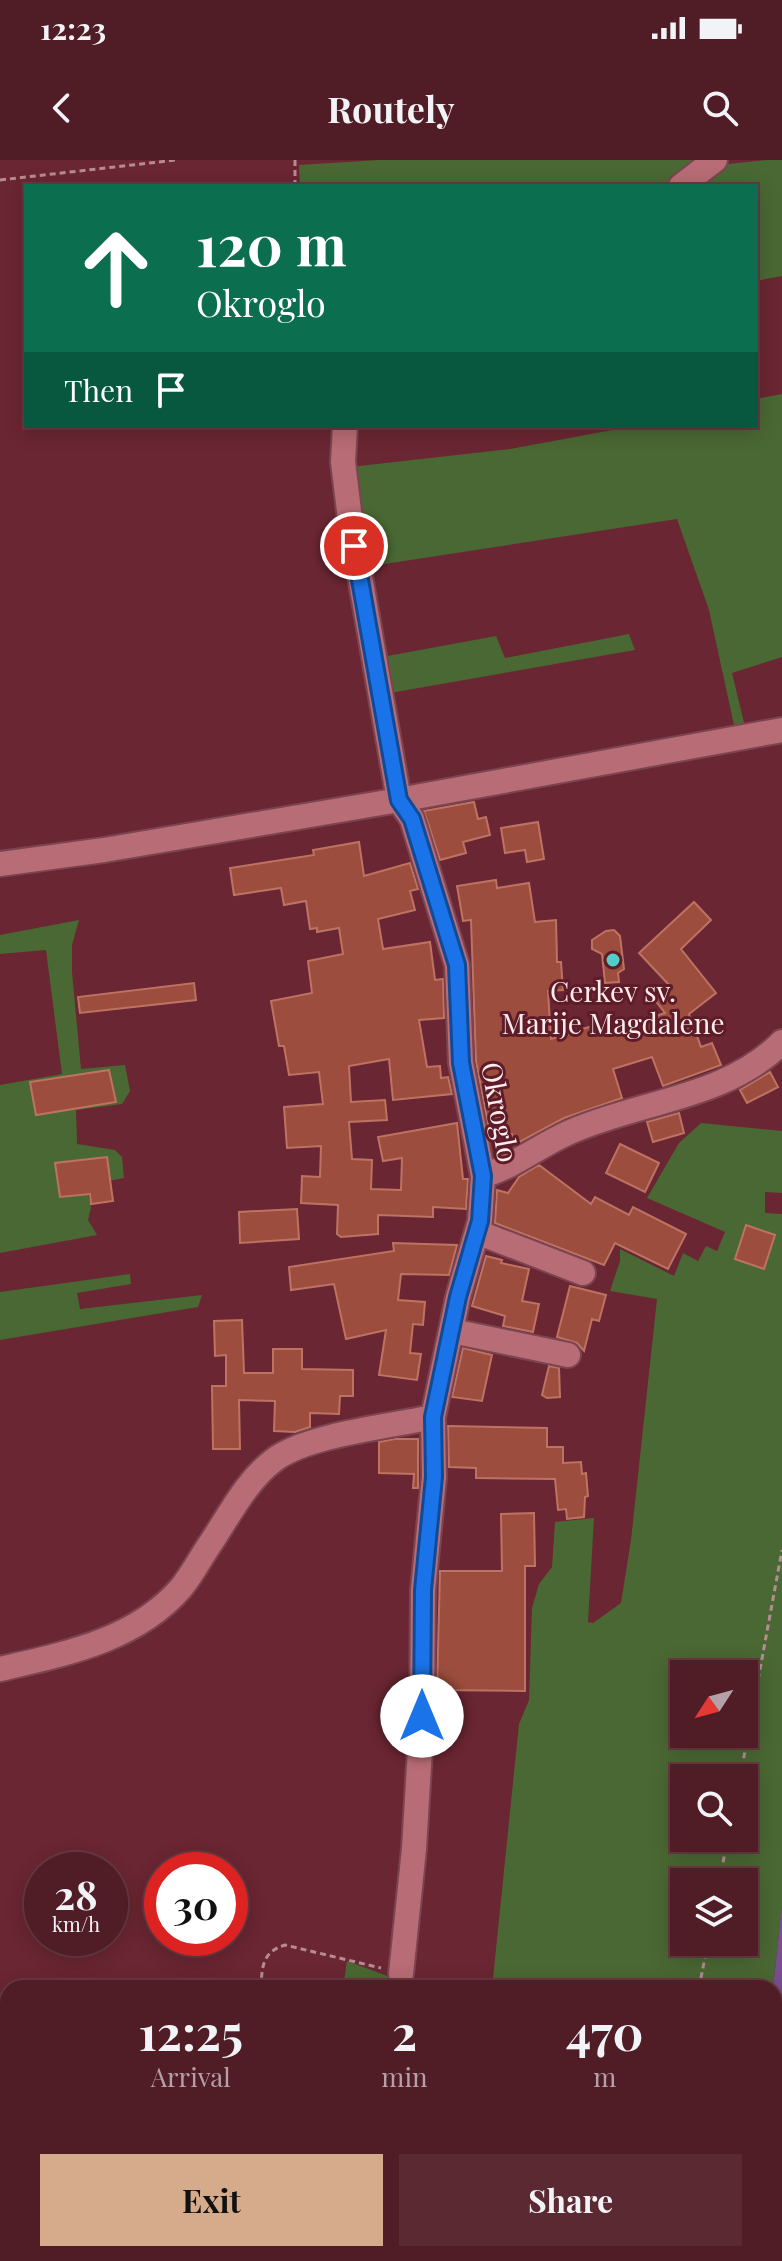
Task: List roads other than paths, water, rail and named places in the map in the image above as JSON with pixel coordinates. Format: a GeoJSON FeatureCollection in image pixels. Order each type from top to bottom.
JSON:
{"type":"FeatureCollection","features":[{"type":"Feature","properties":{"kind":"street"},"geometry":{"type":"LineString","coordinates":[[684,184],[715,160]]}},
{"type":"Feature","properties":{"kind":"street","name":"Okroglo"},"geometry":{"type":"LineString","coordinates":[[345,428],[343,462],[350,519],[399,800],[412,819],[457,965],[461,1063],[483,1176],[477,1232],[433,1417],[434,1477],[423,1590],[422,1716],[414,1849],[401,1974]]}},
{"type":"Feature","properties":{"kind":"street"},"geometry":{"type":"LineString","coordinates":[[0,864],[104,850],[399,800],[782,730]]}},
{"type":"Feature","properties":{"kind":"street"},"geometry":{"type":"LineString","coordinates":[[483,1176],[508,1168],[569,1133],[711,1087],[767,1057],[782,1042]]}},
{"type":"Feature","properties":{"kind":"street"},"geometry":{"type":"LineString","coordinates":[[477,1232],[583,1273]]}},
{"type":"Feature","properties":{"kind":"street"},"geometry":{"type":"LineString","coordinates":[[452,1331],[568,1355]]}},
{"type":"Feature","properties":{"kind":"street"},"geometry":{"type":"LineString","coordinates":[[0,1669],[98,1644],[157,1610],[181,1588],[249,1485],[274,1460],[315,1442],[433,1417]]}},
{"type":"Feature","properties":{"kind":"place","name":"Cerkev sv. Marije Magdalene"},"geometry":{"type":"Point","coordinates":[613,960]}}]}
